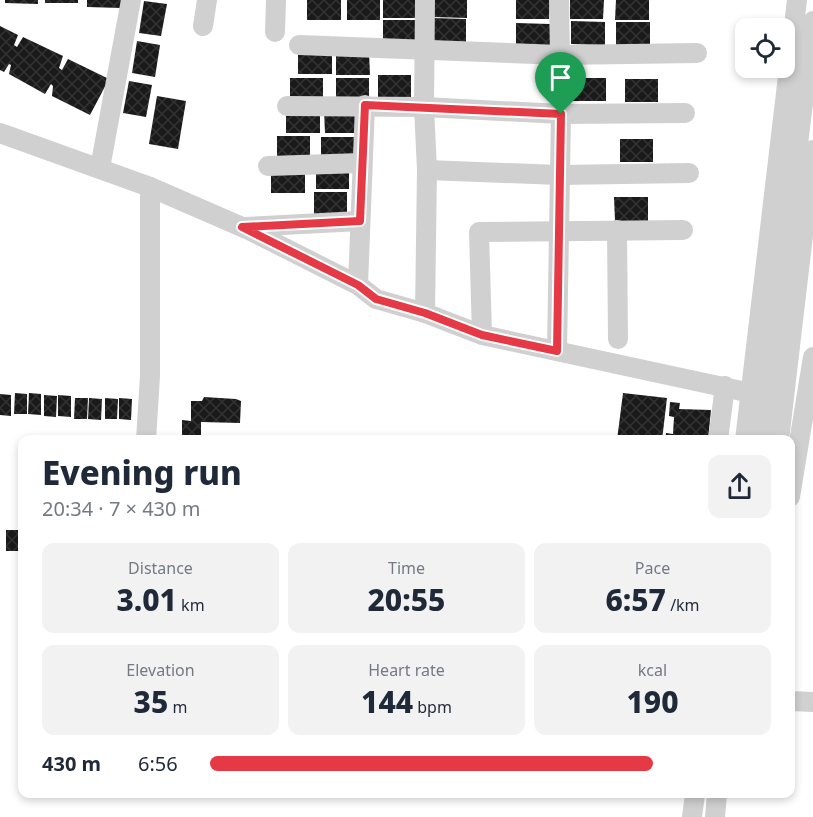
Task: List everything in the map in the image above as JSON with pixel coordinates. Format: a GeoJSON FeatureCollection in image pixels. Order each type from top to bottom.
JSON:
{"type":"FeatureCollection","features":[{"type":"Feature","properties":{"kind":"street"},"geometry":{"type":"LineString","coordinates":[[100,168],[131,0]]}},
{"type":"Feature","properties":{"kind":"street"},"geometry":{"type":"LineString","coordinates":[[203,26],[207,0]]}},
{"type":"Feature","properties":{"kind":"street"},"geometry":{"type":"LineString","coordinates":[[275,32],[276,0]]}},
{"type":"Feature","properties":{"kind":"street"},"geometry":{"type":"LineString","coordinates":[[425,0],[424,107],[427,170],[425,313]]}},
{"type":"Feature","properties":{"kind":"street"},"geometry":{"type":"LineString","coordinates":[[557,351],[561,114],[559,0]]}},
{"type":"Feature","properties":{"kind":"street"},"geometry":{"type":"LineString","coordinates":[[747,435],[797,0]]}},
{"type":"Feature","properties":{"kind":"street"},"geometry":{"type":"LineString","coordinates":[[763,435],[813,21]]}},
{"type":"Feature","properties":{"kind":"street"},"geometry":{"type":"LineString","coordinates":[[299,45],[560,55],[697,53]]}},
{"type":"Feature","properties":{"kind":"street"},"geometry":{"type":"LineString","coordinates":[[358,285],[365,105]]}},
{"type":"Feature","properties":{"kind":"street"},"geometry":{"type":"LineString","coordinates":[[287,106],[365,105],[561,114],[685,113]]}},
{"type":"Feature","properties":{"kind":"street"},"geometry":{"type":"LineString","coordinates":[[0,133],[150,187],[242,227],[358,285],[376,299],[425,313],[482,335],[751,393]]}},
{"type":"Feature","properties":{"kind":"street"},"geometry":{"type":"LineString","coordinates":[[780,435],[813,150]]}},
{"type":"Feature","properties":{"kind":"street"},"geometry":{"type":"LineString","coordinates":[[268,166],[362,163]]}},
{"type":"Feature","properties":{"kind":"street"},"geometry":{"type":"LineString","coordinates":[[427,170],[560,175],[689,173]]}},
{"type":"Feature","properties":{"kind":"street"},"geometry":{"type":"LineString","coordinates":[[146,435],[150,376],[150,187]]}},
{"type":"Feature","properties":{"kind":"street"},"geometry":{"type":"LineString","coordinates":[[242,227],[360,221]]}},
{"type":"Feature","properties":{"kind":"street"},"geometry":{"type":"LineString","coordinates":[[617,230],[618,339]]}},
{"type":"Feature","properties":{"kind":"street"},"geometry":{"type":"LineString","coordinates":[[482,335],[479,232],[683,230]]}},
{"type":"Feature","properties":{"kind":"street"},"geometry":{"type":"LineString","coordinates":[[795,472],[810,397],[813,357]]}},
{"type":"Feature","properties":{"kind":"street"},"geometry":{"type":"LineString","coordinates":[[719,435],[725,386]]}},
{"type":"Feature","properties":{"kind":"street"},"geometry":{"type":"LineString","coordinates":[[795,701],[813,702]]}},
{"type":"Feature","properties":{"kind":"street"},"geometry":{"type":"LineString","coordinates":[[692,817],[694,798]]}},
{"type":"Feature","properties":{"kind":"street"},"geometry":{"type":"LineString","coordinates":[[715,817],[717,798]]}},
{"type":"Feature","properties":{"kind":"building"},"geometry":{"type":"Polygon","coordinates":[[[5,0],[38,0],[38,4],[5,3],[5,0]]]}},
{"type":"Feature","properties":{"kind":"building"},"geometry":{"type":"Polygon","coordinates":[[[45,0],[78,0],[78,3],[45,3],[45,0]]]}},
{"type":"Feature","properties":{"kind":"building"},"geometry":{"type":"Polygon","coordinates":[[[87,0],[121,0],[121,8],[87,7],[87,0]]]}},
{"type":"Feature","properties":{"kind":"building"},"geometry":{"type":"Polygon","coordinates":[[[307,0],[341,0],[341,20],[307,20],[307,0]]]}},
{"type":"Feature","properties":{"kind":"building"},"geometry":{"type":"Polygon","coordinates":[[[347,0],[380,0],[380,20],[347,20],[347,0]]]}},
{"type":"Feature","properties":{"kind":"building"},"geometry":{"type":"Polygon","coordinates":[[[383,0],[417,0],[417,18],[383,18],[383,0]]]}},
{"type":"Feature","properties":{"kind":"building"},"geometry":{"type":"Polygon","coordinates":[[[433,0],[467,0],[467,18],[433,17],[433,0]]]}},
{"type":"Feature","properties":{"kind":"building"},"geometry":{"type":"Polygon","coordinates":[[[516,0],[550,0],[549,19],[516,19],[516,0]]]}},
{"type":"Feature","properties":{"kind":"building"},"geometry":{"type":"Polygon","coordinates":[[[570,0],[604,0],[603,19],[570,19],[570,0]]]}},
{"type":"Feature","properties":{"kind":"building"},"geometry":{"type":"Polygon","coordinates":[[[616,0],[649,0],[649,20],[615,20],[616,0]]]}},
{"type":"Feature","properties":{"kind":"building"},"geometry":{"type":"Polygon","coordinates":[[[144,1],[167,4],[161,36],[139,33],[144,1]]]}},
{"type":"Feature","properties":{"kind":"building"},"geometry":{"type":"Polygon","coordinates":[[[433,18],[466,19],[466,42],[433,42],[433,18]]]}},
{"type":"Feature","properties":{"kind":"building"},"geometry":{"type":"Polygon","coordinates":[[[383,20],[416,20],[416,43],[383,43],[383,20]]]}},
{"type":"Feature","properties":{"kind":"building"},"geometry":{"type":"Polygon","coordinates":[[[571,21],[605,22],[605,45],[571,44],[571,21]]]}},
{"type":"Feature","properties":{"kind":"building"},"geometry":{"type":"Polygon","coordinates":[[[616,22],[650,22],[650,45],[616,45],[616,22]]]}},
{"type":"Feature","properties":{"kind":"building"},"geometry":{"type":"Polygon","coordinates":[[[516,23],[550,24],[550,47],[516,47],[516,23]]]}},
{"type":"Feature","properties":{"kind":"building"},"geometry":{"type":"Polygon","coordinates":[[[0,26],[18,35],[14,45],[17,47],[23,37],[63,56],[59,68],[62,70],[68,59],[109,79],[90,115],[52,96],[53,86],[51,84],[45,94],[9,74],[11,65],[9,64],[4,72],[0,70],[0,26]]]}},
{"type":"Feature","properties":{"kind":"building"},"geometry":{"type":"Polygon","coordinates":[[[137,41],[160,45],[155,77],[132,73],[137,41]]]}},
{"type":"Feature","properties":{"kind":"building"},"geometry":{"type":"Polygon","coordinates":[[[298,51],[332,51],[332,74],[298,74],[298,51]]]}},
{"type":"Feature","properties":{"kind":"building"},"geometry":{"type":"Polygon","coordinates":[[[336,52],[369,52],[370,75],[336,75],[336,52]]]}},
{"type":"Feature","properties":{"kind":"building"},"geometry":{"type":"Polygon","coordinates":[[[378,75],[411,75],[411,98],[378,98],[378,75]]]}},
{"type":"Feature","properties":{"kind":"building"},"geometry":{"type":"Polygon","coordinates":[[[290,78],[323,78],[323,101],[290,101],[290,78]]]}},
{"type":"Feature","properties":{"kind":"building"},"geometry":{"type":"Polygon","coordinates":[[[336,78],[369,78],[369,101],[336,101],[336,78]]]}},
{"type":"Feature","properties":{"kind":"building"},"geometry":{"type":"Polygon","coordinates":[[[573,78],[606,78],[606,101],[573,101],[573,78]]]}},
{"type":"Feature","properties":{"kind":"building"},"geometry":{"type":"Polygon","coordinates":[[[625,79],[658,79],[658,102],[625,102],[625,79]]]}},
{"type":"Feature","properties":{"kind":"building"},"geometry":{"type":"Polygon","coordinates":[[[129,81],[152,85],[146,117],[123,113],[129,81]]]}},
{"type":"Feature","properties":{"kind":"building"},"geometry":{"type":"Polygon","coordinates":[[[157,96],[186,101],[178,149],[149,144],[157,96]]]}},
{"type":"Feature","properties":{"kind":"building"},"geometry":{"type":"Polygon","coordinates":[[[358,109],[358,133],[325,133],[324,110],[358,109]]]}},
{"type":"Feature","properties":{"kind":"building"},"geometry":{"type":"Polygon","coordinates":[[[286,110],[320,110],[320,133],[286,133],[286,110]]]}},
{"type":"Feature","properties":{"kind":"building"},"geometry":{"type":"Polygon","coordinates":[[[277,136],[310,136],[310,159],[277,159],[277,136]]]}},
{"type":"Feature","properties":{"kind":"building"},"geometry":{"type":"Polygon","coordinates":[[[321,137],[355,137],[355,160],[321,160],[321,137]]]}},
{"type":"Feature","properties":{"kind":"building"},"geometry":{"type":"Polygon","coordinates":[[[620,139],[653,139],[653,162],[620,162],[620,139]]]}},
{"type":"Feature","properties":{"kind":"building"},"geometry":{"type":"Polygon","coordinates":[[[316,166],[349,166],[349,189],[316,189],[316,166]]]}},
{"type":"Feature","properties":{"kind":"building"},"geometry":{"type":"Polygon","coordinates":[[[271,170],[305,170],[305,193],[271,193],[271,170]]]}},
{"type":"Feature","properties":{"kind":"building"},"geometry":{"type":"Polygon","coordinates":[[[314,192],[347,192],[347,215],[314,215],[314,192]]]}},
{"type":"Feature","properties":{"kind":"building"},"geometry":{"type":"Polygon","coordinates":[[[614,197],[648,197],[648,221],[615,221],[614,197]]]}},
{"type":"Feature","properties":{"kind":"building"},"geometry":{"type":"Polygon","coordinates":[[[15,393],[27,394],[27,414],[14,414],[15,393]]]}},
{"type":"Feature","properties":{"kind":"building"},"geometry":{"type":"Polygon","coordinates":[[[29,393],[41,394],[41,415],[28,414],[29,393]]]}},
{"type":"Feature","properties":{"kind":"building"},"geometry":{"type":"Polygon","coordinates":[[[623,393],[667,398],[663,435],[618,435],[623,393]]]}},
{"type":"Feature","properties":{"kind":"building"},"geometry":{"type":"Polygon","coordinates":[[[0,394],[11,395],[11,416],[0,415],[0,394]]]}},
{"type":"Feature","properties":{"kind":"building"},"geometry":{"type":"Polygon","coordinates":[[[44,395],[57,396],[56,417],[44,416],[44,395]]]}},
{"type":"Feature","properties":{"kind":"building"},"geometry":{"type":"Polygon","coordinates":[[[58,395],[71,396],[71,417],[58,416],[58,395]]]}},
{"type":"Feature","properties":{"kind":"building"},"geometry":{"type":"Polygon","coordinates":[[[204,397],[241,401],[240,423],[201,422],[201,435],[182,435],[182,420],[191,421],[191,401],[202,401],[204,397]]]}},
{"type":"Feature","properties":{"kind":"building"},"geometry":{"type":"Polygon","coordinates":[[[75,398],[88,398],[87,419],[74,419],[75,398]]]}},
{"type":"Feature","properties":{"kind":"building"},"geometry":{"type":"Polygon","coordinates":[[[89,398],[102,399],[101,420],[88,419],[89,398]]]}},
{"type":"Feature","properties":{"kind":"building"},"geometry":{"type":"Polygon","coordinates":[[[105,398],[118,399],[117,419],[105,419],[105,398]]]}},
{"type":"Feature","properties":{"kind":"building"},"geometry":{"type":"Polygon","coordinates":[[[119,398],[132,399],[131,420],[119,419],[119,398]]]}},
{"type":"Feature","properties":{"kind":"building"},"geometry":{"type":"Polygon","coordinates":[[[670,402],[680,403],[679,409],[711,410],[708,435],[666,435],[666,433],[673,434],[674,417],[669,416],[670,402]]]}},
{"type":"Feature","properties":{"kind":"building"},"geometry":{"type":"Polygon","coordinates":[[[6,530],[18,530],[18,551],[6,551],[6,530]]]}},
{"type":"Feature","properties":{"kind":"route"},"geometry":{"type":"LineString","coordinates":[[365,105],[561,114],[557,351],[482,335],[425,313],[376,299],[358,285],[242,227],[360,221],[365,105]]}}]}
